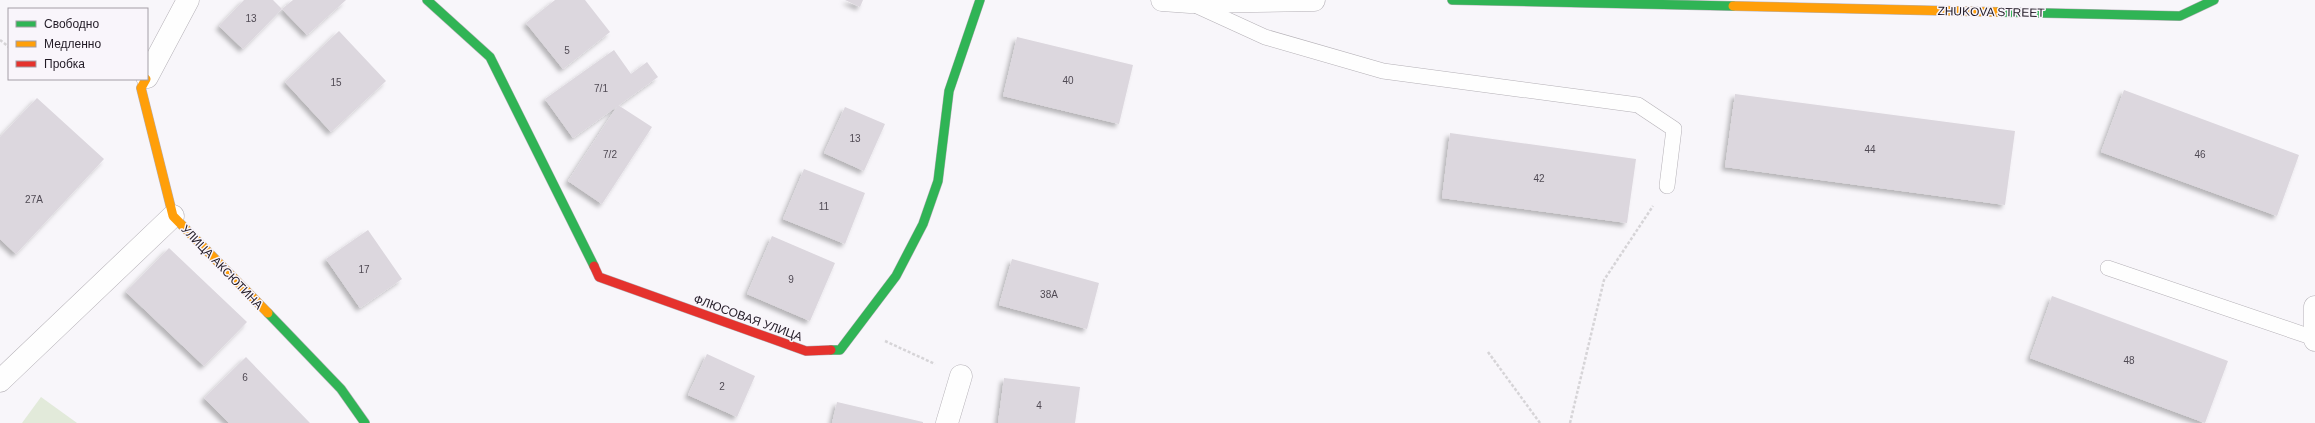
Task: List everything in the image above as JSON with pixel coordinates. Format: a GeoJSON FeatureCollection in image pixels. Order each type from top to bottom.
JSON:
{"type":"FeatureCollection","features":[{"type":"Feature","properties":{"kind":"street","name":"УЛИЦА АКСЮТИНА"},"geometry":{"type":"LineString","coordinates":[[148,74],[188,0]]}},
{"type":"Feature","properties":{"kind":"street","name":"ФЛЮСОВАЯ УЛИЦА"},"geometry":{"type":"LineString","coordinates":[[427,0],[490,57],[599,277],[806,351],[840,350],[896,276],[923,224],[938,181],[949,91],[980,0]]}},
{"type":"Feature","properties":{"kind":"street"},"geometry":{"type":"LineString","coordinates":[[1162,0],[1190,2],[1314,0]]}},
{"type":"Feature","properties":{"kind":"street","name":"ZHUKOVA STREET"},"geometry":{"type":"LineString","coordinates":[[1452,0],[2180,16],[2214,0]]}},
{"type":"Feature","properties":{"kind":"street","name":"УЛИЦА АКСЮТИНА"},"geometry":{"type":"LineString","coordinates":[[145,80],[141,88],[173,216],[342,390],[365,423]]}},
{"type":"Feature","properties":{"kind":"street"},"geometry":{"type":"LineString","coordinates":[[0,381],[173,216]]}},
{"type":"Feature","properties":{"kind":"street"},"geometry":{"type":"LineString","coordinates":[[2315,307],[2315,339]]}},
{"type":"Feature","properties":{"kind":"street"},"geometry":{"type":"LineString","coordinates":[[947,423],[961,376]]}},
{"type":"Feature","properties":{"kind":"lane"},"geometry":{"type":"LineString","coordinates":[[1190,2],[1265,37],[1384,71],[1638,104],[1674,130],[1666,186]]}},
{"type":"Feature","properties":{"kind":"lane"},"geometry":{"type":"LineString","coordinates":[[2108,268],[2315,339]]}},
{"type":"Feature","properties":{"kind":"path"},"geometry":{"type":"LineString","coordinates":[[0,40],[8,46]]}},
{"type":"Feature","properties":{"kind":"path"},"geometry":{"type":"LineString","coordinates":[[1570,423],[1604,280],[1666,186]]}},
{"type":"Feature","properties":{"kind":"path"},"geometry":{"type":"LineString","coordinates":[[856,328],[961,376]]}},
{"type":"Feature","properties":{"kind":"path"},"geometry":{"type":"LineString","coordinates":[[1488,352],[1540,423]]}},
{"type":"Feature","properties":{"kind":"green space"},"geometry":{"type":"Polygon","coordinates":[[[41,397],[77,423],[22,423],[41,397]]]}},
{"type":"Feature","properties":{"kind":"building"},"geometry":{"type":"Polygon","coordinates":[[[244,0],[273,0],[282,9],[243,49],[219,26],[244,0]]]}},
{"type":"Feature","properties":{"kind":"building"},"geometry":{"type":"Polygon","coordinates":[[[293,0],[346,0],[307,35],[282,9],[293,0]]]}},
{"type":"Feature","properties":{"kind":"building"},"geometry":{"type":"Polygon","coordinates":[[[555,0],[585,0],[610,32],[563,69],[526,23],[555,0]]]}},
{"type":"Feature","properties":{"kind":"building"},"geometry":{"type":"Polygon","coordinates":[[[845,0],[863,0],[860,7],[845,0]]]}},
{"type":"Feature","properties":{"kind":"building"},"geometry":{"type":"Polygon","coordinates":[[[339,31],[386,81],[331,132],[285,82],[339,31]]]}},
{"type":"Feature","properties":{"kind":"building"},"geometry":{"type":"Polygon","coordinates":[[[1017,37],[1133,65],[1119,124],[1003,96],[1017,37]]]}},
{"type":"Feature","properties":{"kind":"building"},"geometry":{"type":"Polygon","coordinates":[[[614,50],[631,74],[647,62],[658,77],[573,138],[545,99],[614,50]]]}},
{"type":"Feature","properties":{"kind":"building"},"geometry":{"type":"Polygon","coordinates":[[[2124,90],[2299,155],[2277,216],[2101,152],[2124,90]]]}},
{"type":"Feature","properties":{"kind":"building"},"geometry":{"type":"Polygon","coordinates":[[[1735,94],[2015,131],[2005,205],[1725,167],[1735,94]]]}},
{"type":"Feature","properties":{"kind":"building"},"geometry":{"type":"Polygon","coordinates":[[[37,98],[104,159],[16,254],[0,239],[0,137],[37,98]]]}},
{"type":"Feature","properties":{"kind":"building"},"geometry":{"type":"Polygon","coordinates":[[[618,105],[652,127],[602,204],[568,181],[618,105]]]}},
{"type":"Feature","properties":{"kind":"building"},"geometry":{"type":"Polygon","coordinates":[[[845,107],[885,124],[864,171],[824,153],[845,107]]]}},
{"type":"Feature","properties":{"kind":"building"},"geometry":{"type":"Polygon","coordinates":[[[1450,133],[1636,159],[1627,223],[1442,198],[1450,133]]]}},
{"type":"Feature","properties":{"kind":"building"},"geometry":{"type":"Polygon","coordinates":[[[804,169],[865,193],[845,244],[783,219],[804,169]]]}},
{"type":"Feature","properties":{"kind":"building"},"geometry":{"type":"Polygon","coordinates":[[[368,230],[402,279],[360,308],[326,259],[368,230]]]}},
{"type":"Feature","properties":{"kind":"building"},"geometry":{"type":"Polygon","coordinates":[[[772,236],[835,263],[810,321],[747,294],[772,236]]]}},
{"type":"Feature","properties":{"kind":"building"},"geometry":{"type":"Polygon","coordinates":[[[169,248],[247,322],[204,366],[126,292],[169,248]]]}},
{"type":"Feature","properties":{"kind":"building"},"geometry":{"type":"Polygon","coordinates":[[[1012,259],[1099,283],[1087,329],[999,305],[1012,259]]]}},
{"type":"Feature","properties":{"kind":"building"},"geometry":{"type":"Polygon","coordinates":[[[2052,296],[2228,361],[2205,423],[2030,358],[2052,296]]]}},
{"type":"Feature","properties":{"kind":"building"},"geometry":{"type":"Polygon","coordinates":[[[707,354],[755,376],[737,417],[688,395],[707,354]]]}},
{"type":"Feature","properties":{"kind":"building"},"geometry":{"type":"Polygon","coordinates":[[[246,357],[310,423],[229,423],[204,398],[246,357]]]}},
{"type":"Feature","properties":{"kind":"building"},"geometry":{"type":"Polygon","coordinates":[[[1004,378],[1080,387],[1075,423],[998,423],[1004,378]]]}},
{"type":"Feature","properties":{"kind":"building"},"geometry":{"type":"Polygon","coordinates":[[[837,402],[923,422],[923,423],[832,423],[837,402]]]}},
{"type":"Feature","properties":{"kind":"traffic: fast"},"geometry":{"type":"LineString","coordinates":[[427,0],[490,57],[594,266]]}},
{"type":"Feature","properties":{"kind":"traffic: fast"},"geometry":{"type":"LineString","coordinates":[[831,350],[840,350],[896,276],[923,224],[938,181],[949,91],[980,0]]}},
{"type":"Feature","properties":{"kind":"traffic: fast"},"geometry":{"type":"LineString","coordinates":[[1452,0],[1733,6]]}},
{"type":"Feature","properties":{"kind":"traffic: fast"},"geometry":{"type":"LineString","coordinates":[[1998,12],[2180,16],[2214,0]]}},
{"type":"Feature","properties":{"kind":"traffic: fast"},"geometry":{"type":"LineString","coordinates":[[268,313],[341,389],[365,423]]}},
{"type":"Feature","properties":{"kind":"traffic: slow"},"geometry":{"type":"LineString","coordinates":[[1733,6],[1998,12]]}},
{"type":"Feature","properties":{"kind":"traffic: slow"},"geometry":{"type":"LineString","coordinates":[[145,80],[141,88],[173,216],[268,313]]}},
{"type":"Feature","properties":{"kind":"traffic: jam"},"geometry":{"type":"LineString","coordinates":[[594,266],[599,277],[806,351],[831,350]]}}]}
